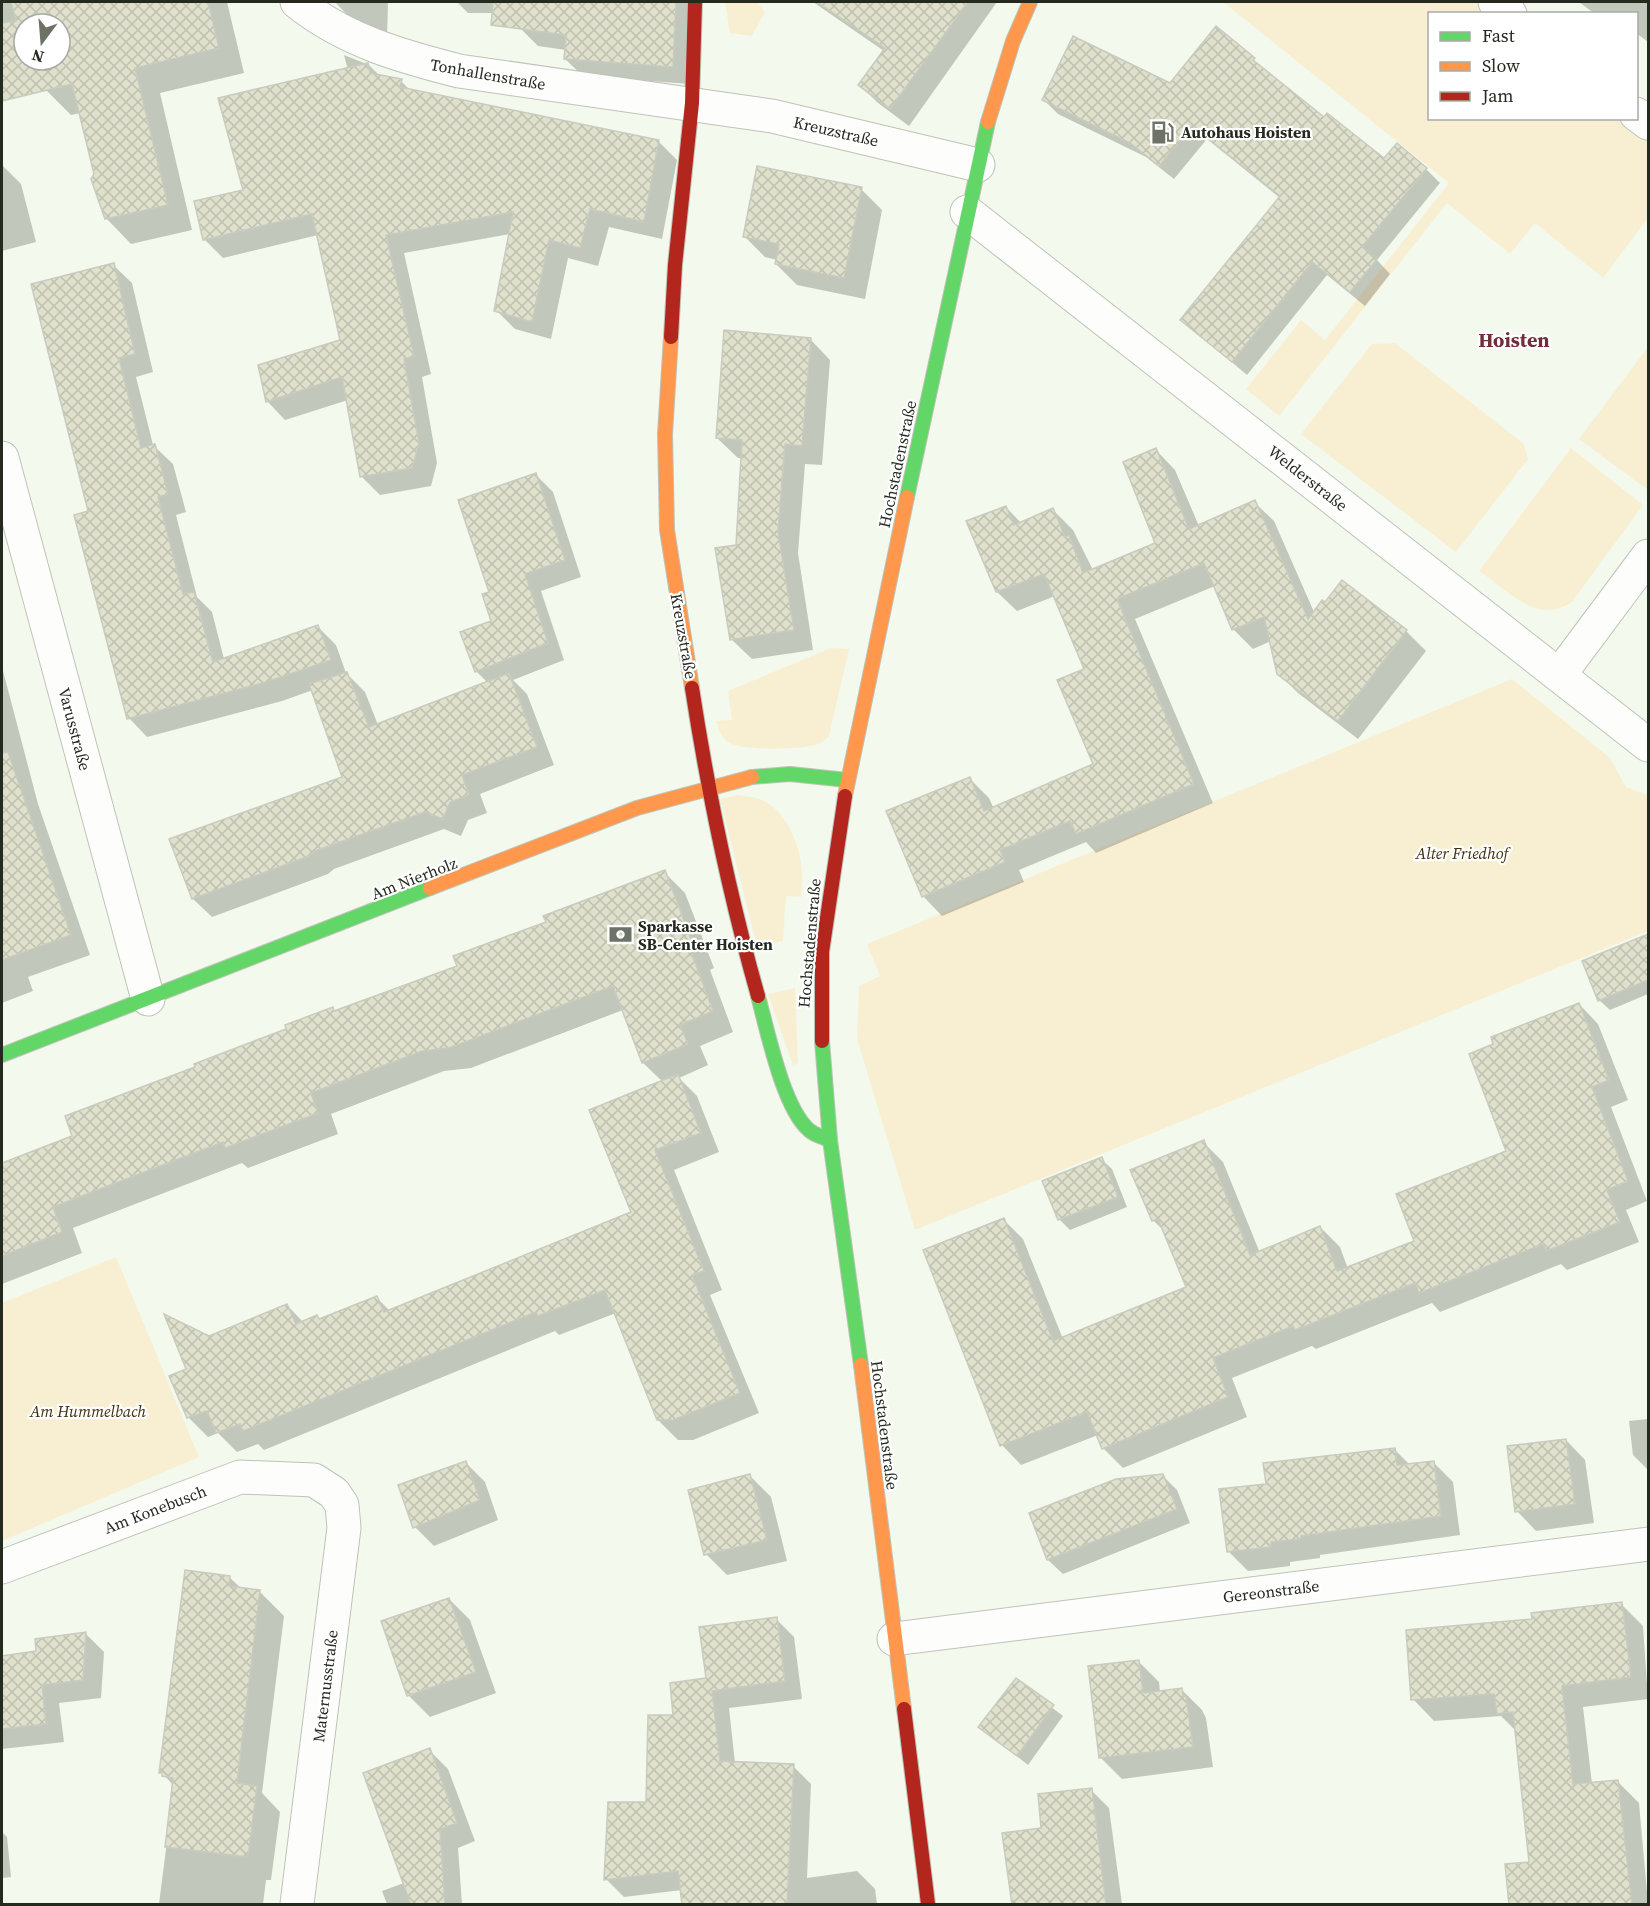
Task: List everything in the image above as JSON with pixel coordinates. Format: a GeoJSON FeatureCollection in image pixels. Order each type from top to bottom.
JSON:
{"type":"FeatureCollection","features":[{"type":"Feature","properties":{"kind":"street","name":"Tonhallenstraße"},"geometry":{"type":"LineString","coordinates":[[297,2],[340,32],[414,60],[506,80],[692,103]]}},
{"type":"Feature","properties":{"kind":"street","name":"Kreuzstraße"},"geometry":{"type":"LineString","coordinates":[[695,2],[692,103],[675,265],[665,434],[667,531],[707,787],[730,897],[775,1058],[795,1115],[810,1131],[830,1140]]}},
{"type":"Feature","properties":{"kind":"street","name":"Hochstadenstraße"},"geometry":{"type":"LineString","coordinates":[[928,1905],[830,1140],[820,1015],[822,952],[847,780],[967,212],[1012,41],[1030,2]]}},
{"type":"Feature","properties":{"kind":"street"},"geometry":{"type":"LineString","coordinates":[[1495,2],[1508,12]]}},
{"type":"Feature","properties":{"kind":"street","name":"Kreuzstraße"},"geometry":{"type":"LineString","coordinates":[[692,103],[772,116],[978,165]]}},
{"type":"Feature","properties":{"kind":"street","name":"Welderstraße"},"geometry":{"type":"LineString","coordinates":[[967,212],[1648,745]]}},
{"type":"Feature","properties":{"kind":"street","name":"Varusstraße"},"geometry":{"type":"LineString","coordinates":[[2,459],[148,999]]}},
{"type":"Feature","properties":{"kind":"street"},"geometry":{"type":"LineString","coordinates":[[1560,674],[1648,556]]}},
{"type":"Feature","properties":{"kind":"street","name":"Am Nierholz"},"geometry":{"type":"LineString","coordinates":[[2,1054],[626,812],[747,777],[790,774],[847,780]]}},
{"type":"Feature","properties":{"kind":"street","name":"Am Konebusch"},"geometry":{"type":"LineString","coordinates":[[2,1567],[240,1477],[314,1480]]}},
{"type":"Feature","properties":{"kind":"street","name":"Maternusstraße"},"geometry":{"type":"LineString","coordinates":[[297,1905],[344,1528],[342,1505],[334,1493],[314,1480]]}},
{"type":"Feature","properties":{"kind":"street","name":"Gereonstraße"},"geometry":{"type":"LineString","coordinates":[[894,1639],[1648,1544]]}},
{"type":"Feature","properties":{"kind":"green space"},"geometry":{"type":"Polygon","coordinates":[[[725,2],[757,2],[765,12],[752,36],[730,33],[725,2]]]}},
{"type":"Feature","properties":{"kind":"green space"},"geometry":{"type":"Polygon","coordinates":[[[1223,2],[1476,2],[1490,12],[1428,12],[1428,120],[1624,120],[1648,139],[1648,218],[1603,278],[1535,223],[1510,254],[1447,203],[1279,416],[1246,389],[1301,320],[1325,340],[1449,183],[1223,2]]]}},
{"type":"Feature","properties":{"kind":"green space"},"geometry":{"type":"Polygon","coordinates":[[[1395,343],[1524,444],[1528,459],[1456,552],[1301,434],[1372,344],[1395,343]]]}},
{"type":"Feature","properties":{"kind":"green space"},"geometry":{"type":"Polygon","coordinates":[[[1648,347],[1648,490],[1579,439],[1648,347]]]}},
{"type":"Feature","properties":{"kind":"green space"},"geometry":{"type":"Polygon","coordinates":[[[1571,448],[1643,505],[1572,602],[1559,608],[1546,610],[1534,608],[1523,603],[1479,571],[1571,448]]]}},
{"type":"Feature","properties":{"kind":"green space"},"geometry":{"type":"Polygon","coordinates":[[[831,648],[849,649],[829,736],[824,741],[810,746],[772,749],[735,745],[724,738],[716,721],[732,720],[728,691],[831,648]]]}},
{"type":"Feature","properties":{"kind":"green space","name":"Alter Friedhof"},"geometry":{"type":"Polygon","coordinates":[[[1512,679],[1610,758],[1626,787],[1648,795],[1648,931],[915,1230],[857,1039],[859,986],[880,976],[867,944],[1512,679]]]}},
{"type":"Feature","properties":{"kind":"green space"},"geometry":{"type":"Polygon","coordinates":[[[738,795],[762,800],[773,807],[790,829],[796,842],[802,870],[801,897],[786,896],[783,941],[757,946],[720,799],[738,795]]]}},
{"type":"Feature","properties":{"kind":"green space"},"geometry":{"type":"Polygon","coordinates":[[[795,988],[798,1063],[793,1065],[768,994],[795,988]]]}},
{"type":"Feature","properties":{"kind":"green space","name":"Am Hummelbach"},"geometry":{"type":"Polygon","coordinates":[[[116,1257],[199,1457],[2,1541],[2,1303],[116,1257]]]}},
{"type":"Feature","properties":{"kind":"building"},"geometry":{"type":"Polygon","coordinates":[[[11,2],[208,2],[219,48],[135,68],[168,205],[105,219],[91,179],[94,174],[72,84],[2,101],[2,23],[12,22],[12,72],[72,72],[72,12],[14,12],[11,2]]]}},
{"type":"Feature","properties":{"kind":"building"},"geometry":{"type":"Polygon","coordinates":[[[493,2],[676,2],[673,67],[564,59],[566,35],[491,25],[493,2]]]}},
{"type":"Feature","properties":{"kind":"building"},"geometry":{"type":"Polygon","coordinates":[[[817,2],[968,2],[890,109],[858,85],[885,48],[817,2]]]}},
{"type":"Feature","properties":{"kind":"building"},"geometry":{"type":"Polygon","coordinates":[[[1216,26],[1255,58],[1253,60],[1324,117],[1327,113],[1384,158],[1397,143],[1427,168],[1362,247],[1377,259],[1350,292],[1312,262],[1232,362],[1180,320],[1280,196],[1192,126],[1159,166],[1130,143],[1042,100],[1073,36],[1170,83],[1216,26]]]}},
{"type":"Feature","properties":{"kind":"building"},"geometry":{"type":"Polygon","coordinates":[[[368,63],[370,73],[402,79],[400,87],[659,140],[644,222],[590,209],[580,248],[549,240],[532,322],[494,311],[513,212],[386,235],[414,356],[404,359],[419,444],[412,468],[360,477],[342,377],[266,402],[258,365],[340,340],[312,214],[203,240],[194,201],[243,190],[218,98],[368,63]]]}},
{"type":"Feature","properties":{"kind":"building"},"geometry":{"type":"Polygon","coordinates":[[[757,166],[862,187],[844,278],[775,264],[779,244],[743,237],[757,166]]]}},
{"type":"Feature","properties":{"kind":"building"},"geometry":{"type":"Polygon","coordinates":[[[114,263],[135,354],[119,358],[141,448],[155,444],[168,494],[158,497],[183,594],[194,592],[213,662],[318,625],[331,660],[263,683],[127,719],[74,515],[88,511],[31,284],[114,263]]]}},
{"type":"Feature","properties":{"kind":"building"},"geometry":{"type":"Polygon","coordinates":[[[724,330],[811,338],[802,446],[785,444],[778,532],[794,630],[730,640],[715,548],[736,545],[742,440],[716,438],[724,330]]]}},
{"type":"Feature","properties":{"kind":"building"},"geometry":{"type":"Polygon","coordinates":[[[1156,448],[1189,529],[1255,500],[1308,619],[1322,600],[1325,602],[1342,580],[1407,630],[1338,721],[1277,674],[1264,617],[1232,630],[1204,563],[1117,599],[1194,784],[1076,834],[1070,821],[1000,850],[1005,862],[922,897],[886,811],[970,777],[984,811],[1093,764],[1057,680],[1084,669],[1044,574],[996,592],[966,521],[1006,506],[1014,525],[1053,508],[1065,537],[1069,535],[1083,573],[1155,543],[1123,462],[1156,448]]]}},
{"type":"Feature","properties":{"kind":"building"},"geometry":{"type":"Polygon","coordinates":[[[536,473],[565,560],[525,574],[548,643],[475,672],[460,632],[491,621],[482,594],[489,592],[458,500],[536,473]]]}},
{"type":"Feature","properties":{"kind":"building"},"geometry":{"type":"Polygon","coordinates":[[[347,672],[369,727],[509,673],[537,747],[462,775],[469,795],[450,802],[443,819],[425,812],[315,851],[309,856],[192,899],[169,839],[342,777],[309,684],[347,672]]]}},
{"type":"Feature","properties":{"kind":"building"},"geometry":{"type":"Polygon","coordinates":[[[8,752],[71,935],[2,960],[2,753],[8,752]]]}},
{"type":"Feature","properties":{"kind":"building"},"geometry":{"type":"Polygon","coordinates":[[[665,870],[694,947],[690,949],[713,1011],[680,1025],[688,1044],[642,1063],[613,986],[449,1048],[422,1051],[311,1093],[318,1113],[225,1148],[223,1142],[53,1207],[62,1232],[2,1256],[2,1163],[72,1136],[65,1116],[195,1067],[194,1064],[286,1029],[285,1025],[333,1007],[334,1011],[457,966],[453,956],[546,922],[543,916],[665,870]]]}},
{"type":"Feature","properties":{"kind":"building"},"geometry":{"type":"Polygon","coordinates":[[[1648,934],[1648,980],[1598,1001],[1582,961],[1648,934]]]}},
{"type":"Feature","properties":{"kind":"building"},"geometry":{"type":"Polygon","coordinates":[[[1579,1003],[1609,1080],[1592,1087],[1628,1181],[1607,1190],[1620,1222],[1546,1251],[1543,1244],[1419,1293],[1415,1283],[1295,1330],[1293,1326],[1213,1358],[1228,1397],[1102,1449],[1087,1412],[1000,1446],[923,1250],[1004,1218],[1053,1341],[1186,1287],[1158,1219],[1152,1221],[1130,1170],[1204,1140],[1250,1255],[1320,1226],[1337,1271],[1414,1241],[1396,1194],[1506,1151],[1469,1054],[1493,1044],[1491,1037],[1579,1003]]]}},
{"type":"Feature","properties":{"kind":"building"},"geometry":{"type":"Polygon","coordinates":[[[678,1074],[701,1133],[655,1150],[704,1271],[692,1275],[740,1393],[673,1420],[657,1420],[605,1290],[538,1316],[536,1312],[243,1431],[240,1424],[216,1433],[207,1411],[187,1418],[169,1376],[186,1369],[164,1314],[209,1336],[287,1304],[296,1324],[317,1315],[319,1319],[377,1296],[384,1312],[631,1212],[589,1110],[678,1074]]]}},
{"type":"Feature","properties":{"kind":"building"},"geometry":{"type":"Polygon","coordinates":[[[1102,1157],[1118,1197],[1058,1220],[1042,1181],[1102,1157]]]}},
{"type":"Feature","properties":{"kind":"building"},"geometry":{"type":"Polygon","coordinates":[[[1566,1439],[1575,1504],[1515,1512],[1507,1446],[1566,1439]]]}},
{"type":"Feature","properties":{"kind":"building"},"geometry":{"type":"Polygon","coordinates":[[[1395,1448],[1397,1465],[1434,1461],[1441,1516],[1301,1536],[1301,1539],[1271,1542],[1271,1547],[1227,1552],[1219,1489],[1266,1484],[1263,1463],[1395,1448]]]}},
{"type":"Feature","properties":{"kind":"building"},"geometry":{"type":"Polygon","coordinates":[[[466,1461],[480,1500],[413,1528],[398,1485],[466,1461]]]}},
{"type":"Feature","properties":{"kind":"building"},"geometry":{"type":"Polygon","coordinates":[[[750,1474],[767,1540],[704,1555],[688,1490],[750,1474]]]}},
{"type":"Feature","properties":{"kind":"building"},"geometry":{"type":"Polygon","coordinates":[[[1163,1474],[1177,1509],[1047,1560],[1029,1513],[1116,1479],[1163,1474]]]}},
{"type":"Feature","properties":{"kind":"building"},"geometry":{"type":"Polygon","coordinates":[[[185,1570],[230,1576],[229,1586],[260,1590],[237,1783],[257,1786],[248,1857],[165,1847],[173,1778],[162,1776],[162,1773],[159,1773],[185,1570]]]}},
{"type":"Feature","properties":{"kind":"building"},"geometry":{"type":"Polygon","coordinates":[[[449,1598],[476,1672],[407,1696],[381,1621],[449,1598]]]}},
{"type":"Feature","properties":{"kind":"building"},"geometry":{"type":"Polygon","coordinates":[[[1622,1602],[1631,1677],[1562,1686],[1573,1784],[1618,1780],[1632,1905],[1509,1905],[1505,1864],[1529,1862],[1513,1712],[1497,1714],[1494,1694],[1411,1700],[1406,1630],[1532,1619],[1531,1613],[1622,1602]]]}},
{"type":"Feature","properties":{"kind":"building"},"geometry":{"type":"Polygon","coordinates":[[[777,1617],[785,1681],[712,1691],[720,1761],[794,1764],[787,1905],[682,1905],[678,1871],[604,1880],[608,1802],[646,1802],[648,1715],[673,1715],[670,1683],[706,1678],[699,1627],[777,1617]]]}},
{"type":"Feature","properties":{"kind":"building"},"geometry":{"type":"Polygon","coordinates":[[[86,1632],[83,1680],[42,1685],[46,1724],[2,1729],[2,1656],[36,1651],[35,1639],[86,1632]]]}},
{"type":"Feature","properties":{"kind":"building"},"geometry":{"type":"Polygon","coordinates":[[[1139,1660],[1143,1693],[1182,1688],[1183,1696],[1186,1696],[1193,1747],[1099,1758],[1088,1666],[1139,1660]]]}},
{"type":"Feature","properties":{"kind":"building"},"geometry":{"type":"Polygon","coordinates":[[[1016,1678],[1054,1705],[1017,1756],[978,1727],[1016,1678]]]}},
{"type":"Feature","properties":{"kind":"building"},"geometry":{"type":"Polygon","coordinates":[[[430,1748],[457,1823],[440,1829],[445,1905],[411,1905],[363,1773],[430,1748]]]}},
{"type":"Feature","properties":{"kind":"building"},"geometry":{"type":"Polygon","coordinates":[[[1092,1788],[1106,1905],[1012,1905],[1002,1833],[1041,1828],[1038,1794],[1092,1788]]]}},
{"type":"Feature","properties":{"kind":"traffic: fast"},"geometry":{"type":"LineString","coordinates":[[907,497],[988,122]]}},
{"type":"Feature","properties":{"kind":"traffic: fast"},"geometry":{"type":"LineString","coordinates":[[752,777],[790,774],[847,780]]}},
{"type":"Feature","properties":{"kind":"traffic: fast"},"geometry":{"type":"LineString","coordinates":[[2,1055],[430,888]]}},
{"type":"Feature","properties":{"kind":"traffic: fast"},"geometry":{"type":"LineString","coordinates":[[758,996],[777,1067],[791,1104],[809,1130],[830,1140]]}},
{"type":"Feature","properties":{"kind":"traffic: fast"},"geometry":{"type":"LineString","coordinates":[[822,1041],[830,1140],[861,1365]]}},
{"type":"Feature","properties":{"kind":"traffic: slow"},"geometry":{"type":"LineString","coordinates":[[988,122],[1013,41],[1030,2]]}},
{"type":"Feature","properties":{"kind":"traffic: slow"},"geometry":{"type":"LineString","coordinates":[[671,337],[665,434],[667,530],[692,688]]}},
{"type":"Feature","properties":{"kind":"traffic: slow"},"geometry":{"type":"LineString","coordinates":[[845,796],[907,497]]}},
{"type":"Feature","properties":{"kind":"traffic: slow"},"geometry":{"type":"LineString","coordinates":[[430,888],[637,808],[752,777]]}},
{"type":"Feature","properties":{"kind":"traffic: slow"},"geometry":{"type":"LineString","coordinates":[[861,1365],[904,1709]]}},
{"type":"Feature","properties":{"kind":"traffic: jam"},"geometry":{"type":"LineString","coordinates":[[671,337],[675,265],[692,103],[695,2]]}},
{"type":"Feature","properties":{"kind":"traffic: jam"},"geometry":{"type":"LineString","coordinates":[[692,688],[720,843],[758,996]]}},
{"type":"Feature","properties":{"kind":"traffic: jam"},"geometry":{"type":"LineString","coordinates":[[822,1041],[822,952],[845,796]]}},
{"type":"Feature","properties":{"kind":"traffic: jam"},"geometry":{"type":"LineString","coordinates":[[904,1709],[928,1904]]}},
{"type":"Feature","properties":{"kind":"place","name":"Autohaus Hoisten"},"geometry":{"type":"Point","coordinates":[1163,132]}},
{"type":"Feature","properties":{"kind":"place","name":"Sparkasse SB-Center Hoisten"},"geometry":{"type":"Point","coordinates":[620,935]}},
{"type":"Feature","properties":{"kind":"district","name":"Hoisten"},"geometry":{"type":"Point","coordinates":[1514,340]}}]}
